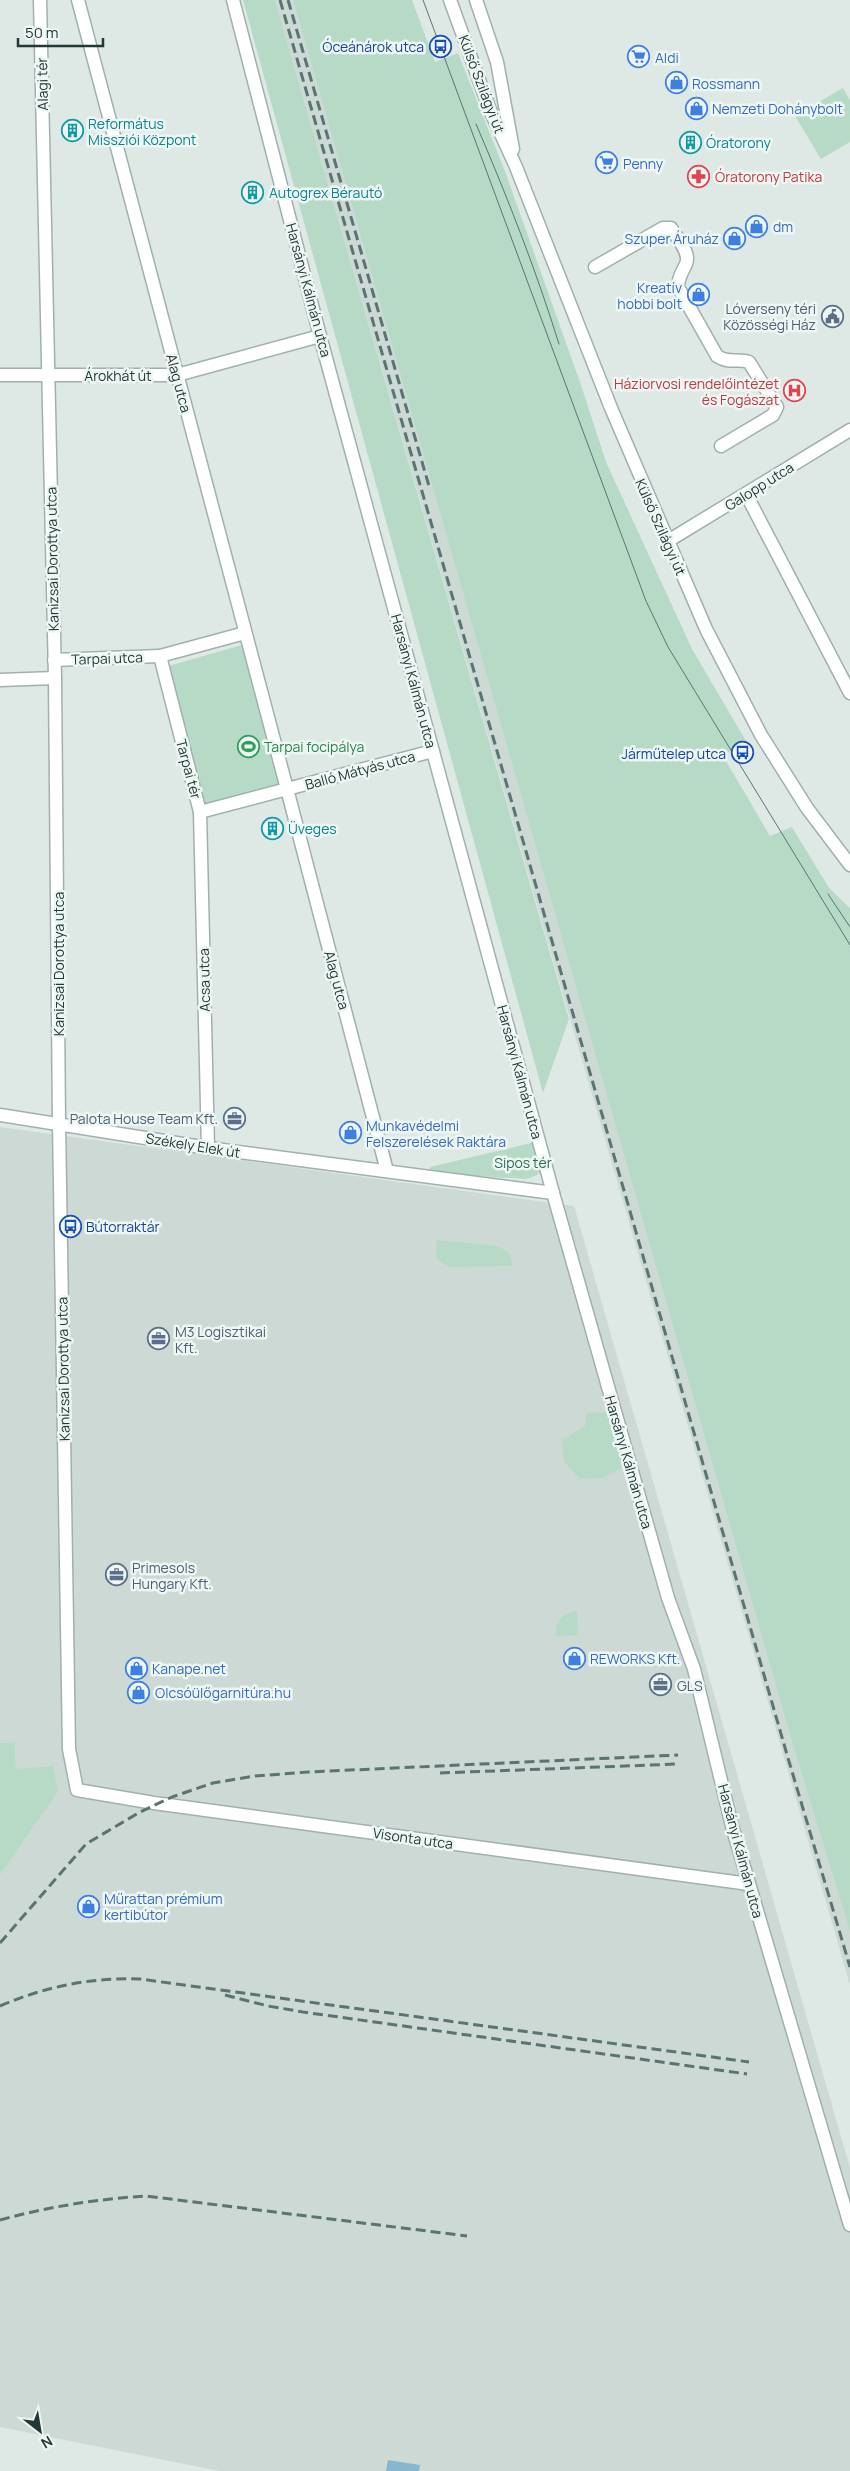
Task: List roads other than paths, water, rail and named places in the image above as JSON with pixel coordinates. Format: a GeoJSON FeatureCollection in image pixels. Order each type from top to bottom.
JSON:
{"type":"FeatureCollection","features":[{"type":"Feature","properties":{"kind":"street","name":"Alagi tér"},"geometry":{"type":"LineString","coordinates":[[40,0],[43,138]]}},
{"type":"Feature","properties":{"kind":"street","name":"Alag utca"},"geometry":{"type":"LineString","coordinates":[[78,0],[245,633]]}},
{"type":"Feature","properties":{"kind":"street","name":"Harsányi Kálmán utca"},"geometry":{"type":"LineString","coordinates":[[233,0],[320,336],[553,1193],[668,1598],[694,1669],[749,1884],[850,2225]]}},
{"type":"Feature","properties":{"kind":"street","name":"Külső Szilágyi út"},"geometry":{"type":"LineString","coordinates":[[450,0],[490,110],[516,166],[611,408],[719,656],[761,735],[807,808],[850,865]]}},
{"type":"Feature","properties":{"kind":"street","name":"Külső Szilágyi út"},"geometry":{"type":"LineString","coordinates":[[476,0],[497,62],[516,166]]}},
{"type":"Feature","properties":{"kind":"street","name":"Kanizsai Dorottya utca"},"geometry":{"type":"LineString","coordinates":[[43,138],[55,678],[59,1124],[69,1749],[77,1790]]}},
{"type":"Feature","properties":{"kind":"street"},"geometry":{"type":"LineString","coordinates":[[595,267],[663,228],[671,228],[687,255],[686,263],[678,277],[678,287],[709,343],[724,361],[742,359],[749,362],[776,407],[774,415],[721,446]]}},
{"type":"Feature","properties":{"kind":"street","name":"Árokhát út"},"geometry":{"type":"LineString","coordinates":[[0,375],[177,375],[320,336]]}},
{"type":"Feature","properties":{"kind":"street","name":"Galopp utca"},"geometry":{"type":"LineString","coordinates":[[668,541],[850,430]]}},
{"type":"Feature","properties":{"kind":"street"},"geometry":{"type":"LineString","coordinates":[[746,494],[850,693]]}},
{"type":"Feature","properties":{"kind":"street"},"geometry":{"type":"LineString","coordinates":[[160,656],[245,633],[287,789]]}},
{"type":"Feature","properties":{"kind":"street","name":"Tarpai utca"},"geometry":{"type":"LineString","coordinates":[[54,660],[160,656]]}},
{"type":"Feature","properties":{"kind":"street","name":"Tarpai tér"},"geometry":{"type":"LineString","coordinates":[[160,656],[200,812],[287,789]]}},
{"type":"Feature","properties":{"kind":"street","name":"Tarpai utca"},"geometry":{"type":"LineString","coordinates":[[0,680],[55,678]]}},
{"type":"Feature","properties":{"kind":"street","name":"Balló Mátyás utca"},"geometry":{"type":"LineString","coordinates":[[287,789],[433,751]]}},
{"type":"Feature","properties":{"kind":"street","name":"Alag utca"},"geometry":{"type":"LineString","coordinates":[[287,789],[387,1172]]}},
{"type":"Feature","properties":{"kind":"street","name":"Acsa utca"},"geometry":{"type":"LineString","coordinates":[[200,812],[208,1148]]}},
{"type":"Feature","properties":{"kind":"street","name":"Székely Elek út"},"geometry":{"type":"LineString","coordinates":[[0,1115],[208,1148],[387,1172]]}},
{"type":"Feature","properties":{"kind":"street"},"geometry":{"type":"LineString","coordinates":[[387,1172],[553,1193]]}},
{"type":"Feature","properties":{"kind":"street","name":"Visonta utca"},"geometry":{"type":"LineString","coordinates":[[77,1790],[154,1803],[749,1884]]}},
{"type":"Feature","properties":{"kind":"water"},"geometry":{"type":"Polygon","coordinates":[[[388,2460],[420,2465],[419,2471],[386,2471],[388,2460]]]}},
{"type":"Feature","properties":{"kind":"tram line"},"geometry":{"type":"LineString","coordinates":[[423,0],[646,601],[668,647],[850,945]]}},
{"type":"Feature","properties":{"kind":"tram line"},"geometry":{"type":"LineString","coordinates":[[476,124],[520,233],[559,344]]}},
{"type":"Feature","properties":{"kind":"tram line"},"geometry":{"type":"LineString","coordinates":[[828,894],[850,927]]}},
{"type":"Feature","properties":{"kind":"railway"},"geometry":{"type":"LineString","coordinates":[[280,0],[850,1967]]}},
{"type":"Feature","properties":{"kind":"railway"},"geometry":{"type":"LineString","coordinates":[[288,0],[429,486]]}},
{"type":"Feature","properties":{"kind":"railway"},"geometry":{"type":"LineString","coordinates":[[0,1943],[86,1844],[140,1812],[172,1797],[213,1783],[255,1776],[308,1772],[678,1755]]}},
{"type":"Feature","properties":{"kind":"railway"},"geometry":{"type":"LineString","coordinates":[[440,1773],[678,1764]]}},
{"type":"Feature","properties":{"kind":"railway"},"geometry":{"type":"LineString","coordinates":[[0,2006],[34,1993],[68,1985],[104,1980],[140,1979],[749,2062]]}},
{"type":"Feature","properties":{"kind":"railway"},"geometry":{"type":"LineString","coordinates":[[225,1995],[268,2006],[303,2012],[747,2074]]}},
{"type":"Feature","properties":{"kind":"railway"},"geometry":{"type":"LineString","coordinates":[[0,2220],[72,2204],[146,2196],[467,2236]]}},
{"type":"Feature","properties":{"kind":"place","name":"Óceánárok utca"},"geometry":{"type":"Point","coordinates":[440,46]}},
{"type":"Feature","properties":{"kind":"place","name":"Aldi"},"geometry":{"type":"Point","coordinates":[639,57]}},
{"type":"Feature","properties":{"kind":"place","name":"Rossmann"},"geometry":{"type":"Point","coordinates":[676,83]}},
{"type":"Feature","properties":{"kind":"place","name":"Nemzeti Dohánybolt"},"geometry":{"type":"Point","coordinates":[696,108]}},
{"type":"Feature","properties":{"kind":"place","name":"Református Missziói Központ"},"geometry":{"type":"Point","coordinates":[72,131]}},
{"type":"Feature","properties":{"kind":"place","name":"Óratorony"},"geometry":{"type":"Point","coordinates":[690,142]}},
{"type":"Feature","properties":{"kind":"place","name":"Penny"},"geometry":{"type":"Point","coordinates":[607,163]}},
{"type":"Feature","properties":{"kind":"place","name":"Óratorony Patika"},"geometry":{"type":"Point","coordinates":[699,176]}},
{"type":"Feature","properties":{"kind":"place","name":"Autogrex Bérautó"},"geometry":{"type":"Point","coordinates":[253,192]}},
{"type":"Feature","properties":{"kind":"place","name":"dm"},"geometry":{"type":"Point","coordinates":[757,226]}},
{"type":"Feature","properties":{"kind":"place","name":"Szuper Áruház"},"geometry":{"type":"Point","coordinates":[735,238]}},
{"type":"Feature","properties":{"kind":"place","name":"Kreatív hobbi bolt"},"geometry":{"type":"Point","coordinates":[698,295]}},
{"type":"Feature","properties":{"kind":"place","name":"Lóverseny téri Közösségi Ház"},"geometry":{"type":"Point","coordinates":[832,316]}},
{"type":"Feature","properties":{"kind":"place","name":"Háziorvosi rendelőintézet és Fogászat"},"geometry":{"type":"Point","coordinates":[795,391]}},
{"type":"Feature","properties":{"kind":"place","name":"Tarpai focipálya"},"geometry":{"type":"Point","coordinates":[248,746]}},
{"type":"Feature","properties":{"kind":"place","name":"Járműtelep utca"},"geometry":{"type":"Point","coordinates":[742,753]}},
{"type":"Feature","properties":{"kind":"place","name":"Üveges"},"geometry":{"type":"Point","coordinates":[272,828]}},
{"type":"Feature","properties":{"kind":"place","name":"Palota House Team Kft."},"geometry":{"type":"Point","coordinates":[234,1118]}},
{"type":"Feature","properties":{"kind":"place","name":"Munkavédelmi Felszerelések Raktára"},"geometry":{"type":"Point","coordinates":[350,1133]}},
{"type":"Feature","properties":{"kind":"place","name":"Bútorraktár"},"geometry":{"type":"Point","coordinates":[70,1226]}},
{"type":"Feature","properties":{"kind":"place","name":"M3 Logisztikai Kft."},"geometry":{"type":"Point","coordinates":[159,1339]}},
{"type":"Feature","properties":{"kind":"place","name":"Primesols Hungary Kft."},"geometry":{"type":"Point","coordinates":[116,1575]}},
{"type":"Feature","properties":{"kind":"place","name":"REWORKS Kft."},"geometry":{"type":"Point","coordinates":[574,1658]}},
{"type":"Feature","properties":{"kind":"place","name":"Kanape.net"},"geometry":{"type":"Point","coordinates":[136,1668]}},
{"type":"Feature","properties":{"kind":"place","name":"GLS"},"geometry":{"type":"Point","coordinates":[661,1685]}},
{"type":"Feature","properties":{"kind":"place","name":"Olcsóülőgarnitúra.hu"},"geometry":{"type":"Point","coordinates":[139,1692]}},
{"type":"Feature","properties":{"kind":"place","name":"Műrattan prémium kertibútor"},"geometry":{"type":"Point","coordinates":[88,1906]}},
{"type":"Feature","properties":{"kind":"park label","name":"Sipos tér"},"geometry":{"type":"Point","coordinates":[523,1162]}}]}
